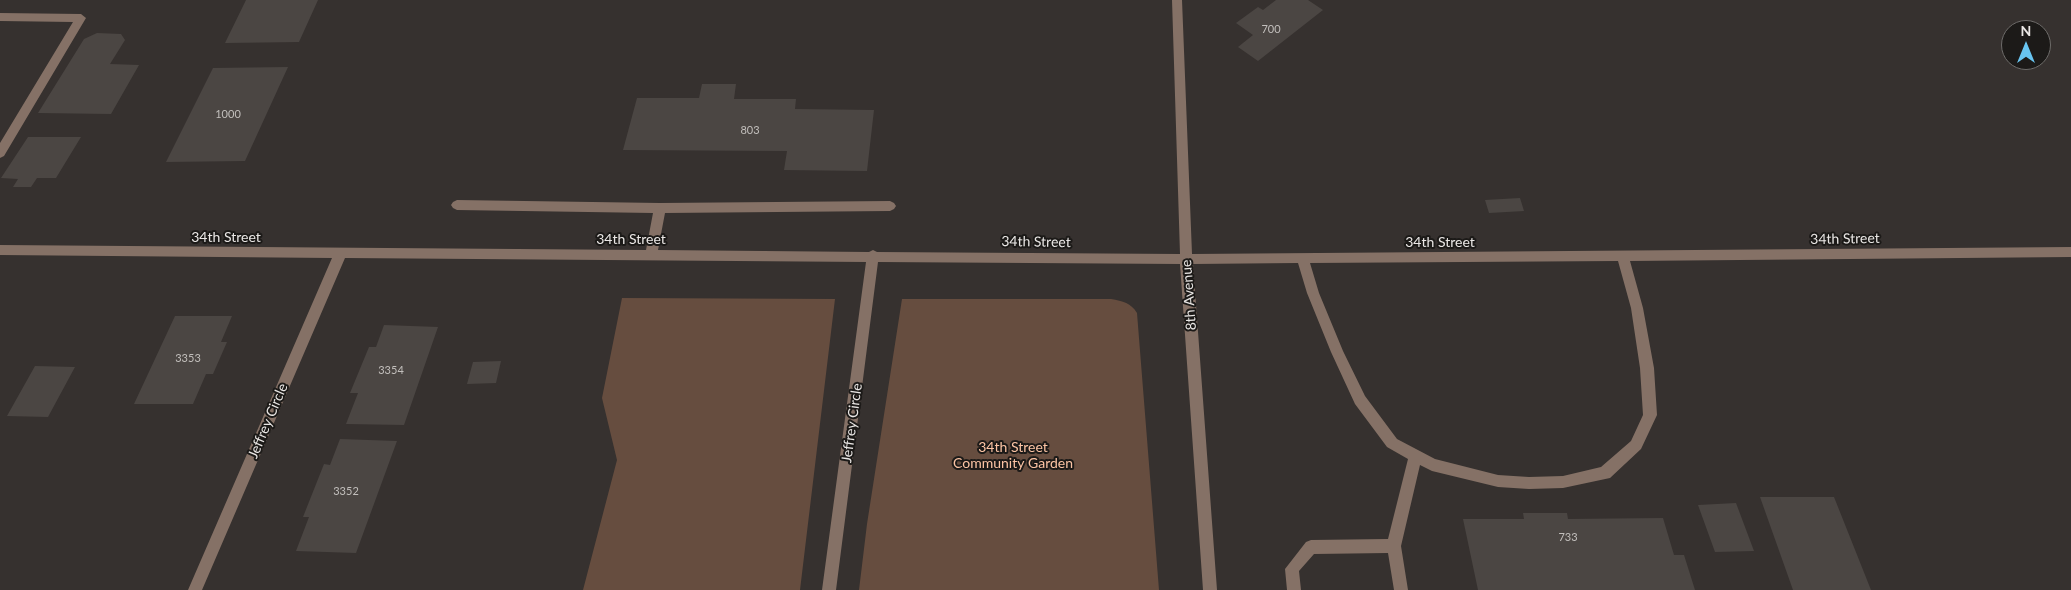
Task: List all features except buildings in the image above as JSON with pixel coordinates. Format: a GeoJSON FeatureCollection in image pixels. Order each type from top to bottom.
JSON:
{"type":"FeatureCollection","features":[{"type":"Feature","properties":{"kind":"street","name":"8th Avenue"},"geometry":{"type":"LineString","coordinates":[[1177,0],[1186,259],[1210,590]]}},
{"type":"Feature","properties":{"kind":"street"},"geometry":{"type":"LineString","coordinates":[[0,17],[81,18],[0,153]]}},
{"type":"Feature","properties":{"kind":"street"},"geometry":{"type":"LineString","coordinates":[[457,205],[660,208],[890,206]]}},
{"type":"Feature","properties":{"kind":"street"},"geometry":{"type":"LineString","coordinates":[[652,254],[660,208]]}},
{"type":"Feature","properties":{"kind":"street","name":"34th Street"},"geometry":{"type":"LineString","coordinates":[[0,250],[873,255],[1186,259],[2071,252]]}},
{"type":"Feature","properties":{"kind":"street","name":"Jeffrey Circle"},"geometry":{"type":"LineString","coordinates":[[194,590],[340,252]]}},
{"type":"Feature","properties":{"kind":"street","name":"Jeffrey Circle"},"geometry":{"type":"LineString","coordinates":[[829,590],[873,255]]}},
{"type":"Feature","properties":{"kind":"street"},"geometry":{"type":"LineString","coordinates":[[1302,257],[1313,293],[1333,344],[1360,400],[1392,443],[1432,465],[1498,481],[1529,483],[1563,482],[1605,472],[1636,445],[1650,415],[1647,368],[1637,308],[1624,256]]}},
{"type":"Feature","properties":{"kind":"street"},"geometry":{"type":"LineString","coordinates":[[1401,590],[1394,546],[1416,456]]}},
{"type":"Feature","properties":{"kind":"street"},"geometry":{"type":"LineString","coordinates":[[1294,590],[1292,568],[1311,547],[1394,546]]}},
{"type":"Feature","properties":{"kind":"green space"},"geometry":{"type":"Polygon","coordinates":[[[622,298],[835,299],[800,590],[583,590],[617,460],[602,398],[622,298]]]}},
{"type":"Feature","properties":{"kind":"green space","name":"34th Street Community Garden"},"geometry":{"type":"Polygon","coordinates":[[[902,299],[1111,299],[1126,303],[1135,310],[1137,313],[1159,590],[859,590],[867,524],[902,299]]]}}]}
